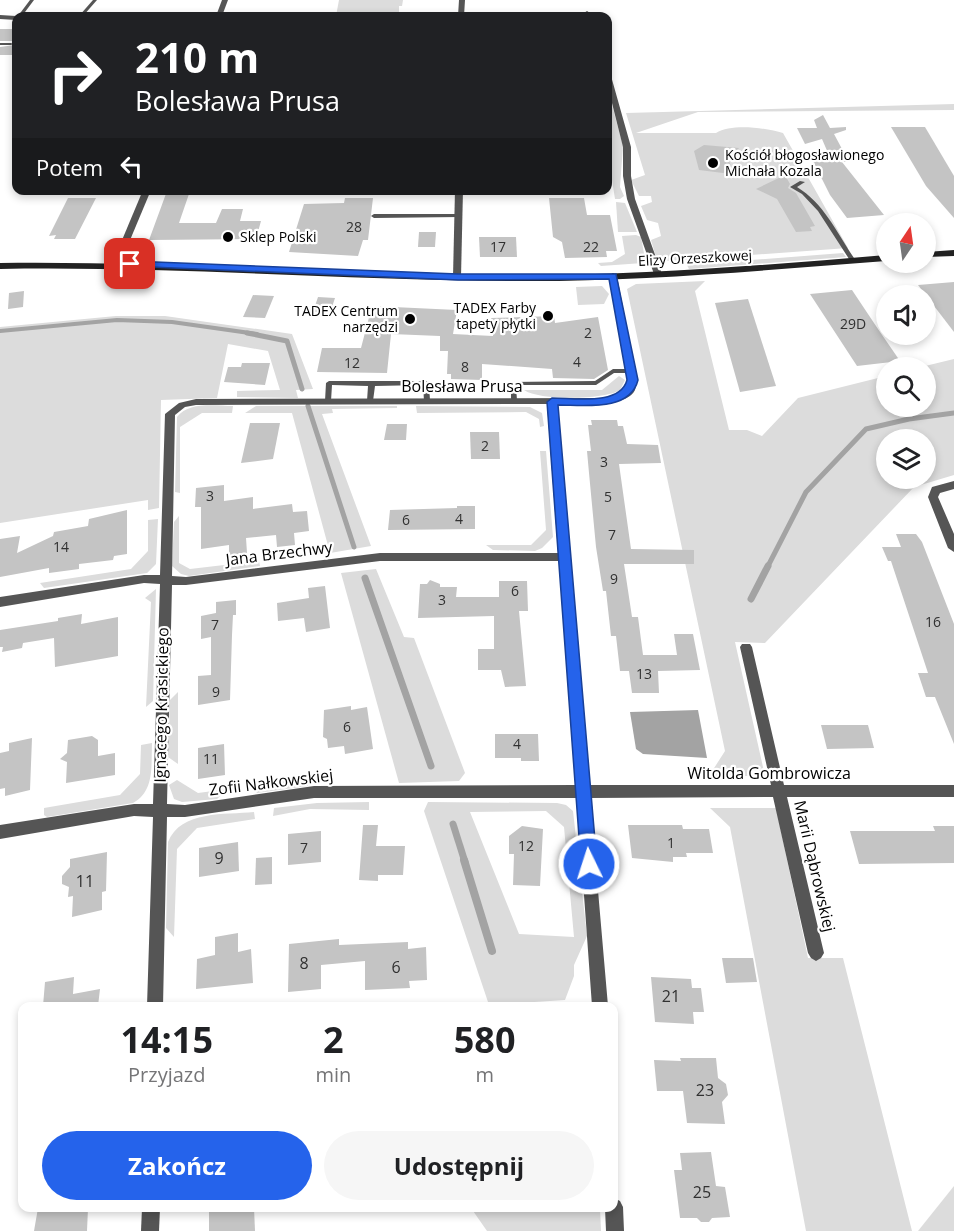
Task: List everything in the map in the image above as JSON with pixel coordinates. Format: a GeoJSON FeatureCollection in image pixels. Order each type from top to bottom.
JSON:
{"type":"FeatureCollection","features":[{"type":"Feature","properties":{"kind":"street"},"geometry":{"type":"LineString","coordinates":[[612,100],[627,147],[627,176],[631,199],[658,274]]}},
{"type":"Feature","properties":{"kind":"street"},"geometry":{"type":"LineString","coordinates":[[116,264],[145,195]]}},
{"type":"Feature","properties":{"kind":"street"},"geometry":{"type":"LineString","coordinates":[[458,277],[459,195]]}},
{"type":"Feature","properties":{"kind":"street"},"geometry":{"type":"LineString","coordinates":[[936,254],[954,253]]}},
{"type":"Feature","properties":{"kind":"street","name":"Elizy Orzeszkowej"},"geometry":{"type":"LineString","coordinates":[[0,266],[116,264],[458,277],[613,276],[876,259]]}},
{"type":"Feature","properties":{"kind":"street","name":"Bolesława Prusa"},"geometry":{"type":"LineString","coordinates":[[177,407],[196,402],[552,402],[605,400],[622,396],[630,390],[630,371],[613,276]]}},
{"type":"Feature","properties":{"kind":"street"},"geometry":{"type":"LineString","coordinates":[[552,402],[600,1002]]}},
{"type":"Feature","properties":{"kind":"street","name":"Ignacego Krasickiego"},"geometry":{"type":"LineString","coordinates":[[155,1002],[169,418],[177,407]]}},
{"type":"Feature","properties":{"kind":"street"},"geometry":{"type":"LineString","coordinates":[[954,485],[936,490],[933,497],[954,548]]}},
{"type":"Feature","properties":{"kind":"street","name":"Jana Brzechwy"},"geometry":{"type":"LineString","coordinates":[[0,602],[144,579],[186,581],[380,557],[565,557]]}},
{"type":"Feature","properties":{"kind":"street","name":"Marii Dąbrowskiej"},"geometry":{"type":"LineString","coordinates":[[746,647],[816,953]]}},
{"type":"Feature","properties":{"kind":"street","name":"Witolda Gombrowicza"},"geometry":{"type":"LineString","coordinates":[[584,792],[954,791]]}},
{"type":"Feature","properties":{"kind":"street","name":"Zofii Nałkowskiej"},"geometry":{"type":"LineString","coordinates":[[0,832],[134,810],[185,811],[314,792],[584,792]]}},
{"type":"Feature","properties":{"kind":"street"},"geometry":{"type":"LineString","coordinates":[[150,1231],[151,1212]]}},
{"type":"Feature","properties":{"kind":"street"},"geometry":{"type":"LineString","coordinates":[[614,1212],[615,1231]]}},
{"type":"Feature","properties":{"kind":"lane"},"geometry":{"type":"LineString","coordinates":[[22,12],[32,0]]}},
{"type":"Feature","properties":{"kind":"lane"},"geometry":{"type":"LineString","coordinates":[[84,12],[95,0]]}},
{"type":"Feature","properties":{"kind":"lane"},"geometry":{"type":"LineString","coordinates":[[0,44],[11,44]]}},
{"type":"Feature","properties":{"kind":"lane"},"geometry":{"type":"LineString","coordinates":[[802,182],[793,187],[806,193],[818,204],[853,261]]}},
{"type":"Feature","properties":{"kind":"lane"},"geometry":{"type":"LineString","coordinates":[[374,216],[458,216]]}},
{"type":"Feature","properties":{"kind":"lane"},"geometry":{"type":"LineString","coordinates":[[514,401],[513,383],[596,383],[613,371],[630,371]]}},
{"type":"Feature","properties":{"kind":"lane"},"geometry":{"type":"LineString","coordinates":[[328,401],[329,383],[426,383],[427,401]]}},
{"type":"Feature","properties":{"kind":"lane"},"geometry":{"type":"LineString","coordinates":[[370,401],[372,384]]}},
{"type":"Feature","properties":{"kind":"shaded area"},"geometry":{"type":"Polygon","coordinates":[[[339,0],[403,0],[402,6],[399,6],[399,12],[337,12],[339,0]]]}},
{"type":"Feature","properties":{"kind":"shaded area"},"geometry":{"type":"Polygon","coordinates":[[[954,104],[954,110],[698,112],[636,133],[716,133],[740,127],[768,129],[783,133],[848,248],[668,261],[656,257],[651,240],[661,236],[658,223],[647,220],[641,206],[652,202],[651,196],[639,196],[631,180],[645,175],[626,113],[954,104]]]}},
{"type":"Feature","properties":{"kind":"shaded area"},"geometry":{"type":"Polygon","coordinates":[[[612,105],[623,146],[620,187],[624,196],[615,199],[612,180],[612,105]]]}},
{"type":"Feature","properties":{"kind":"shaded area"},"geometry":{"type":"Polygon","coordinates":[[[616,202],[625,203],[637,232],[618,232],[616,202]]]}},
{"type":"Feature","properties":{"kind":"shaded area"},"geometry":{"type":"Polygon","coordinates":[[[622,236],[641,237],[645,259],[643,263],[601,266],[598,263],[612,262],[625,254],[622,236]]]}},
{"type":"Feature","properties":{"kind":"shaded area"},"geometry":{"type":"Polygon","coordinates":[[[843,253],[846,257],[689,269],[687,265],[843,253]]]}},
{"type":"Feature","properties":{"kind":"shaded area"},"geometry":{"type":"Polygon","coordinates":[[[705,281],[695,291],[729,430],[747,430],[762,436],[798,398],[876,378],[876,417],[936,417],[936,363],[954,359],[954,475],[936,480],[936,429],[876,429],[876,489],[912,489],[765,643],[735,642],[765,776],[709,776],[725,751],[627,289],[636,284],[705,281]]]}},
{"type":"Feature","properties":{"kind":"shaded area"},"geometry":{"type":"Polygon","coordinates":[[[602,286],[609,294],[604,304],[578,305],[576,287],[602,286]]]}},
{"type":"Feature","properties":{"kind":"shaded area"},"geometry":{"type":"Polygon","coordinates":[[[116,316],[165,316],[292,334],[313,389],[296,390],[298,398],[237,397],[237,391],[280,390],[268,351],[228,344],[217,398],[161,400],[159,508],[148,510],[148,500],[0,523],[0,327],[116,316]]]}},
{"type":"Feature","properties":{"kind":"shaded area"},"geometry":{"type":"Polygon","coordinates":[[[619,376],[625,380],[620,390],[600,396],[572,398],[544,396],[524,390],[602,390],[619,376]]]}},
{"type":"Feature","properties":{"kind":"shaded area"},"geometry":{"type":"Polygon","coordinates":[[[196,406],[233,406],[232,413],[202,413],[180,427],[180,493],[175,492],[177,417],[182,412],[196,406]]]}},
{"type":"Feature","properties":{"kind":"shaded area"},"geometry":{"type":"Polygon","coordinates":[[[256,406],[397,406],[397,408],[332,409],[333,413],[322,414],[371,546],[330,553],[292,413],[245,413],[256,406]]]}},
{"type":"Feature","properties":{"kind":"shaded area"},"geometry":{"type":"Polygon","coordinates":[[[416,406],[530,407],[542,413],[544,426],[540,427],[539,419],[526,412],[417,413],[416,406]]]}},
{"type":"Feature","properties":{"kind":"shaded area"},"geometry":{"type":"Polygon","coordinates":[[[540,451],[546,451],[553,537],[542,548],[535,551],[493,550],[486,545],[531,545],[546,530],[540,451]]]}},
{"type":"Feature","properties":{"kind":"shaded area"},"geometry":{"type":"Polygon","coordinates":[[[179,516],[179,563],[190,569],[259,561],[260,566],[189,576],[181,574],[172,566],[174,522],[179,516]]]}},
{"type":"Feature","properties":{"kind":"shaded area"},"geometry":{"type":"Polygon","coordinates":[[[158,519],[156,564],[147,573],[44,588],[40,583],[131,569],[148,551],[148,520],[158,519]]]}},
{"type":"Feature","properties":{"kind":"shaded area"},"geometry":{"type":"Polygon","coordinates":[[[376,569],[404,637],[414,638],[465,773],[459,781],[399,783],[341,573],[376,569]]]}},
{"type":"Feature","properties":{"kind":"shaded area"},"geometry":{"type":"Polygon","coordinates":[[[156,589],[153,701],[146,707],[151,602],[145,598],[156,589]]]}},
{"type":"Feature","properties":{"kind":"shaded area"},"geometry":{"type":"Polygon","coordinates":[[[178,692],[178,764],[168,757],[170,700],[178,692]]]}},
{"type":"Feature","properties":{"kind":"shaded area"},"geometry":{"type":"Polygon","coordinates":[[[698,710],[707,758],[643,754],[636,749],[630,712],[698,710]]]}},
{"type":"Feature","properties":{"kind":"shaded area"},"geometry":{"type":"Polygon","coordinates":[[[152,743],[148,785],[140,798],[133,803],[47,817],[44,815],[44,808],[120,795],[140,774],[141,745],[152,743]]]}},
{"type":"Feature","properties":{"kind":"shaded area"},"geometry":{"type":"Polygon","coordinates":[[[308,776],[308,786],[257,793],[250,785],[308,776]]]}},
{"type":"Feature","properties":{"kind":"shaded area"},"geometry":{"type":"Polygon","coordinates":[[[177,780],[198,793],[228,789],[217,799],[182,802],[174,799],[169,785],[177,780]]]}},
{"type":"Feature","properties":{"kind":"shaded area"},"geometry":{"type":"Polygon","coordinates":[[[369,802],[369,810],[310,809],[273,816],[274,808],[317,803],[369,802]]]}},
{"type":"Feature","properties":{"kind":"shaded area"},"geometry":{"type":"Polygon","coordinates":[[[428,802],[557,803],[566,805],[573,811],[587,936],[574,965],[574,976],[565,1000],[488,1002],[424,811],[428,802]],[[546,811],[470,812],[519,934],[574,937],[564,827],[546,811]]]}},
{"type":"Feature","properties":{"kind":"shaded area"},"geometry":{"type":"Polygon","coordinates":[[[710,808],[776,808],[808,958],[843,958],[912,1231],[806,1231],[730,827],[710,808]]]}},
{"type":"Feature","properties":{"kind":"shaded area"},"geometry":{"type":"Polygon","coordinates":[[[254,812],[255,819],[197,828],[177,849],[174,937],[166,928],[168,842],[174,832],[183,824],[205,816],[254,812]]]}},
{"type":"Feature","properties":{"kind":"shaded area"},"geometry":{"type":"Polygon","coordinates":[[[954,1186],[954,1231],[918,1231],[954,1186]]]}},
{"type":"Feature","properties":{"kind":"shaded area"},"geometry":{"type":"Polygon","coordinates":[[[474,1212],[600,1212],[601,1231],[487,1231],[474,1212]]]}},
{"type":"Feature","properties":{"kind":"building"},"geometry":{"type":"Polygon","coordinates":[[[0,29],[12,29],[12,41],[0,41],[0,29]]]}},
{"type":"Feature","properties":{"kind":"building"},"geometry":{"type":"Polygon","coordinates":[[[12,45],[12,55],[0,55],[0,47],[12,45]]]}},
{"type":"Feature","properties":{"kind":"building"},"geometry":{"type":"Polygon","coordinates":[[[823,115],[830,128],[846,127],[846,130],[834,134],[849,162],[842,162],[882,213],[847,218],[830,195],[813,161],[828,153],[822,139],[805,144],[797,128],[817,128],[814,120],[823,115]]]}},
{"type":"Feature","properties":{"kind":"building"},"geometry":{"type":"Polygon","coordinates":[[[891,127],[925,127],[954,176],[954,218],[926,186],[891,127]]]}},
{"type":"Feature","properties":{"kind":"building","name":"Kościół błogosławionego Michała Kozala"},"geometry":{"type":"Polygon","coordinates":[[[704,145],[739,148],[729,160],[732,170],[723,173],[699,170],[694,151],[704,145]]]}},
{"type":"Feature","properties":{"kind":"building"},"geometry":{"type":"Polygon","coordinates":[[[785,175],[790,184],[788,188],[796,193],[815,226],[810,227],[812,231],[796,232],[777,199],[756,189],[785,175]]]}},
{"type":"Feature","properties":{"kind":"building"},"geometry":{"type":"Polygon","coordinates":[[[166,195],[189,195],[179,223],[216,223],[222,209],[243,209],[240,221],[261,221],[256,239],[149,240],[166,195]]]}},
{"type":"Feature","properties":{"kind":"building"},"geometry":{"type":"Polygon","coordinates":[[[68,198],[96,198],[75,239],[54,239],[56,235],[49,236],[68,198]]]}},
{"type":"Feature","properties":{"kind":"building"},"geometry":{"type":"Polygon","coordinates":[[[345,198],[373,198],[368,240],[363,240],[358,256],[289,252],[304,204],[344,203],[345,198]]]}},
{"type":"Feature","properties":{"kind":"building"},"geometry":{"type":"Polygon","coordinates":[[[549,198],[584,198],[587,215],[610,215],[617,251],[606,251],[607,257],[565,258],[562,242],[553,237],[549,198]]]}},
{"type":"Feature","properties":{"kind":"building"},"geometry":{"type":"Polygon","coordinates":[[[419,232],[436,232],[435,247],[418,247],[419,232]]]}},
{"type":"Feature","properties":{"kind":"building"},"geometry":{"type":"Polygon","coordinates":[[[479,237],[516,237],[517,257],[480,257],[479,237]]]}},
{"type":"Feature","properties":{"kind":"building"},"geometry":{"type":"Polygon","coordinates":[[[954,282],[954,332],[936,308],[936,285],[918,285],[954,282]]]}},
{"type":"Feature","properties":{"kind":"building"},"geometry":{"type":"Polygon","coordinates":[[[852,290],[876,326],[876,345],[889,345],[897,357],[876,357],[876,364],[857,366],[810,294],[852,290]]]}},
{"type":"Feature","properties":{"kind":"building"},"geometry":{"type":"Polygon","coordinates":[[[24,291],[23,307],[8,309],[9,293],[24,291]]]}},
{"type":"Feature","properties":{"kind":"building"},"geometry":{"type":"Polygon","coordinates":[[[253,295],[274,296],[265,318],[243,317],[253,295]]]}},
{"type":"Feature","properties":{"kind":"building"},"geometry":{"type":"Polygon","coordinates":[[[318,297],[335,298],[330,313],[313,312],[318,297]]]}},
{"type":"Feature","properties":{"kind":"building"},"geometry":{"type":"Polygon","coordinates":[[[748,299],[776,386],[740,392],[715,303],[748,299]]]}},
{"type":"Feature","properties":{"kind":"building"},"geometry":{"type":"Polygon","coordinates":[[[372,306],[457,310],[453,334],[493,336],[491,318],[554,316],[555,323],[598,317],[608,370],[594,379],[553,378],[552,369],[482,364],[482,380],[451,379],[451,374],[447,374],[448,351],[440,351],[440,336],[391,334],[387,373],[317,372],[322,348],[361,348],[372,306]]]}},
{"type":"Feature","properties":{"kind":"building"},"geometry":{"type":"Polygon","coordinates":[[[242,363],[270,363],[265,385],[224,382],[228,367],[241,367],[242,363]]]}},
{"type":"Feature","properties":{"kind":"building"},"geometry":{"type":"Polygon","coordinates":[[[591,420],[617,420],[618,426],[623,426],[627,444],[658,445],[661,463],[619,464],[631,549],[694,550],[694,564],[624,564],[632,617],[638,617],[643,655],[677,655],[674,634],[693,634],[700,670],[658,671],[659,693],[632,693],[629,671],[620,671],[616,636],[611,636],[606,591],[603,591],[596,547],[589,473],[587,451],[591,451],[588,425],[592,425],[591,420]]]}},
{"type":"Feature","properties":{"kind":"building"},"geometry":{"type":"Polygon","coordinates":[[[250,423],[280,423],[273,459],[241,463],[250,423]]]}},
{"type":"Feature","properties":{"kind":"building"},"geometry":{"type":"Polygon","coordinates":[[[387,424],[407,424],[406,440],[384,440],[387,424]]]}},
{"type":"Feature","properties":{"kind":"building"},"geometry":{"type":"Polygon","coordinates":[[[470,432],[499,432],[500,459],[471,459],[470,432]]]}},
{"type":"Feature","properties":{"kind":"building"},"geometry":{"type":"Polygon","coordinates":[[[224,485],[224,501],[253,497],[253,509],[292,504],[293,512],[307,511],[309,531],[294,533],[295,545],[277,547],[276,535],[246,538],[247,553],[229,555],[229,545],[201,549],[201,507],[195,507],[196,488],[224,485]]]}},
{"type":"Feature","properties":{"kind":"building"},"geometry":{"type":"Polygon","coordinates":[[[457,506],[475,506],[475,529],[388,530],[390,510],[457,508],[457,506]]]}},
{"type":"Feature","properties":{"kind":"building"},"geometry":{"type":"Polygon","coordinates":[[[127,510],[127,554],[114,556],[113,560],[79,564],[79,569],[49,573],[49,568],[0,577],[0,539],[20,536],[17,553],[53,536],[54,532],[88,526],[89,519],[127,510]]]}},
{"type":"Feature","properties":{"kind":"building"},"geometry":{"type":"Polygon","coordinates":[[[896,534],[916,534],[922,542],[954,624],[954,744],[935,697],[926,697],[918,673],[928,673],[891,561],[888,561],[882,547],[901,547],[896,534]]]}},
{"type":"Feature","properties":{"kind":"building"},"geometry":{"type":"Polygon","coordinates":[[[430,580],[440,584],[440,587],[457,587],[456,597],[499,597],[499,581],[527,581],[528,611],[519,611],[526,686],[505,687],[501,670],[478,670],[478,649],[494,649],[494,616],[418,618],[420,584],[427,584],[430,580]]]}},
{"type":"Feature","properties":{"kind":"building"},"geometry":{"type":"Polygon","coordinates":[[[325,586],[330,628],[306,632],[304,618],[278,621],[277,603],[309,598],[308,588],[325,586]]]}},
{"type":"Feature","properties":{"kind":"building"},"geometry":{"type":"Polygon","coordinates":[[[236,600],[236,615],[233,615],[230,700],[198,705],[198,676],[211,675],[211,637],[201,639],[201,616],[216,613],[216,602],[236,600]]]}},
{"type":"Feature","properties":{"kind":"building"},"geometry":{"type":"Polygon","coordinates":[[[82,614],[81,624],[118,617],[118,656],[55,667],[54,638],[23,643],[22,648],[2,652],[0,630],[58,621],[58,618],[82,614]]]}},
{"type":"Feature","properties":{"kind":"building"},"geometry":{"type":"Polygon","coordinates":[[[351,706],[351,710],[367,707],[373,749],[345,754],[344,746],[328,748],[327,739],[323,737],[324,710],[351,706]]]}},
{"type":"Feature","properties":{"kind":"building"},"geometry":{"type":"Polygon","coordinates":[[[821,725],[868,725],[874,748],[827,749],[821,725]]]}},
{"type":"Feature","properties":{"kind":"building"},"geometry":{"type":"Polygon","coordinates":[[[495,734],[538,734],[539,761],[495,758],[495,734]]]}},
{"type":"Feature","properties":{"kind":"building"},"geometry":{"type":"Polygon","coordinates":[[[92,736],[98,740],[98,756],[115,753],[115,775],[66,783],[67,762],[60,759],[67,753],[68,740],[92,736]]]}},
{"type":"Feature","properties":{"kind":"building"},"geometry":{"type":"Polygon","coordinates":[[[32,738],[30,790],[5,796],[5,788],[0,789],[0,753],[9,751],[9,743],[32,738]]]}},
{"type":"Feature","properties":{"kind":"building"},"geometry":{"type":"Polygon","coordinates":[[[224,744],[225,775],[198,779],[198,748],[224,744]]]}},
{"type":"Feature","properties":{"kind":"building"},"geometry":{"type":"Polygon","coordinates":[[[363,825],[378,825],[376,846],[405,846],[403,875],[378,875],[378,881],[359,880],[363,825]]]}},
{"type":"Feature","properties":{"kind":"building"},"geometry":{"type":"Polygon","coordinates":[[[628,825],[682,825],[683,829],[709,829],[713,853],[686,853],[687,857],[673,857],[673,862],[632,858],[628,825]]]}},
{"type":"Feature","properties":{"kind":"building"},"geometry":{"type":"Polygon","coordinates":[[[522,826],[543,829],[540,886],[513,885],[514,854],[509,854],[509,836],[522,826]]]}},
{"type":"Feature","properties":{"kind":"building"},"geometry":{"type":"Polygon","coordinates":[[[933,826],[954,826],[954,863],[859,864],[850,831],[935,831],[933,826]]]}},
{"type":"Feature","properties":{"kind":"building"},"geometry":{"type":"Polygon","coordinates":[[[321,831],[321,862],[288,865],[288,834],[321,831]]]}},
{"type":"Feature","properties":{"kind":"building"},"geometry":{"type":"Polygon","coordinates":[[[238,842],[239,871],[199,877],[199,848],[238,842]]]}},
{"type":"Feature","properties":{"kind":"building"},"geometry":{"type":"Polygon","coordinates":[[[107,852],[106,891],[102,892],[102,910],[72,917],[73,896],[68,897],[69,887],[62,884],[62,876],[70,867],[70,859],[107,852]]]}},
{"type":"Feature","properties":{"kind":"building"},"geometry":{"type":"Polygon","coordinates":[[[272,857],[272,884],[255,885],[256,858],[272,857]]]}},
{"type":"Feature","properties":{"kind":"building"},"geometry":{"type":"Polygon","coordinates":[[[238,933],[238,952],[251,949],[253,983],[196,989],[197,959],[215,955],[215,937],[238,933]]]}},
{"type":"Feature","properties":{"kind":"building"},"geometry":{"type":"Polygon","coordinates":[[[339,939],[339,945],[408,942],[408,949],[426,947],[427,980],[409,981],[410,988],[365,990],[365,961],[321,965],[321,989],[288,992],[289,944],[339,939]]]}},
{"type":"Feature","properties":{"kind":"building"},"geometry":{"type":"Polygon","coordinates":[[[722,958],[753,958],[757,982],[726,983],[722,958]]]}},
{"type":"Feature","properties":{"kind":"building"},"geometry":{"type":"Polygon","coordinates":[[[74,977],[73,994],[100,989],[98,1002],[43,1002],[45,982],[74,977]]]}},
{"type":"Feature","properties":{"kind":"building"},"geometry":{"type":"Polygon","coordinates":[[[651,977],[691,979],[692,988],[701,988],[704,1012],[693,1012],[694,1024],[655,1022],[651,977]]]}},
{"type":"Feature","properties":{"kind":"building"},"geometry":{"type":"Polygon","coordinates":[[[680,1058],[716,1058],[718,1078],[726,1084],[728,1095],[722,1102],[725,1124],[687,1123],[683,1091],[657,1091],[654,1060],[681,1061],[680,1058]]]}},
{"type":"Feature","properties":{"kind":"building"},"geometry":{"type":"Polygon","coordinates":[[[711,1152],[716,1186],[725,1187],[730,1217],[712,1218],[709,1222],[701,1222],[697,1218],[680,1218],[674,1170],[682,1170],[680,1153],[711,1152]]]}},
{"type":"Feature","properties":{"kind":"building"},"geometry":{"type":"Polygon","coordinates":[[[37,1212],[88,1212],[87,1231],[34,1231],[37,1212]]]}},
{"type":"Feature","properties":{"kind":"building"},"geometry":{"type":"Polygon","coordinates":[[[209,1212],[254,1212],[255,1231],[209,1231],[209,1212]]]}},
{"type":"Feature","properties":{"kind":"waterway"},"geometry":{"type":"LineString","coordinates":[[0,331],[117,320],[172,322],[257,334]]}},
{"type":"Feature","properties":{"kind":"waterway"},"geometry":{"type":"LineString","coordinates":[[247,333],[287,341],[302,389]]}},
{"type":"Feature","properties":{"kind":"waterway"},"geometry":{"type":"LineString","coordinates":[[308,406],[354,547]]}},
{"type":"Feature","properties":{"kind":"waterway"},"geometry":{"type":"LineString","coordinates":[[767,568],[806,492],[866,429],[909,419],[954,413]]}},
{"type":"Feature","properties":{"kind":"waterway"},"geometry":{"type":"LineString","coordinates":[[751,599],[768,566]]}},
{"type":"Feature","properties":{"kind":"waterway"},"geometry":{"type":"LineString","coordinates":[[365,578],[431,766]]}},
{"type":"Feature","properties":{"kind":"waterway"},"geometry":{"type":"LineString","coordinates":[[453,824],[465,862]]}},
{"type":"Feature","properties":{"kind":"waterway"},"geometry":{"type":"LineString","coordinates":[[464,860],[492,951]]}},
{"type":"Feature","properties":{"kind":"place","name":"Kościół błogosławionego Michała Kozala"},"geometry":{"type":"Point","coordinates":[713,163]}},
{"type":"Feature","properties":{"kind":"place","name":"Sklep Polski"},"geometry":{"type":"Point","coordinates":[228,237]}},
{"type":"Feature","properties":{"kind":"place","name":"TADEX Farby tapety płytki"},"geometry":{"type":"Point","coordinates":[548,316]}},
{"type":"Feature","properties":{"kind":"place","name":"TADEX Centrum narzędzi"},"geometry":{"type":"Point","coordinates":[410,319]}},
{"type":"Feature","properties":{"kind":"route"},"geometry":{"type":"LineString","coordinates":[[130,264],[458,277],[613,276],[632,380],[630,390],[615,399],[552,402],[589,864]]}}]}
